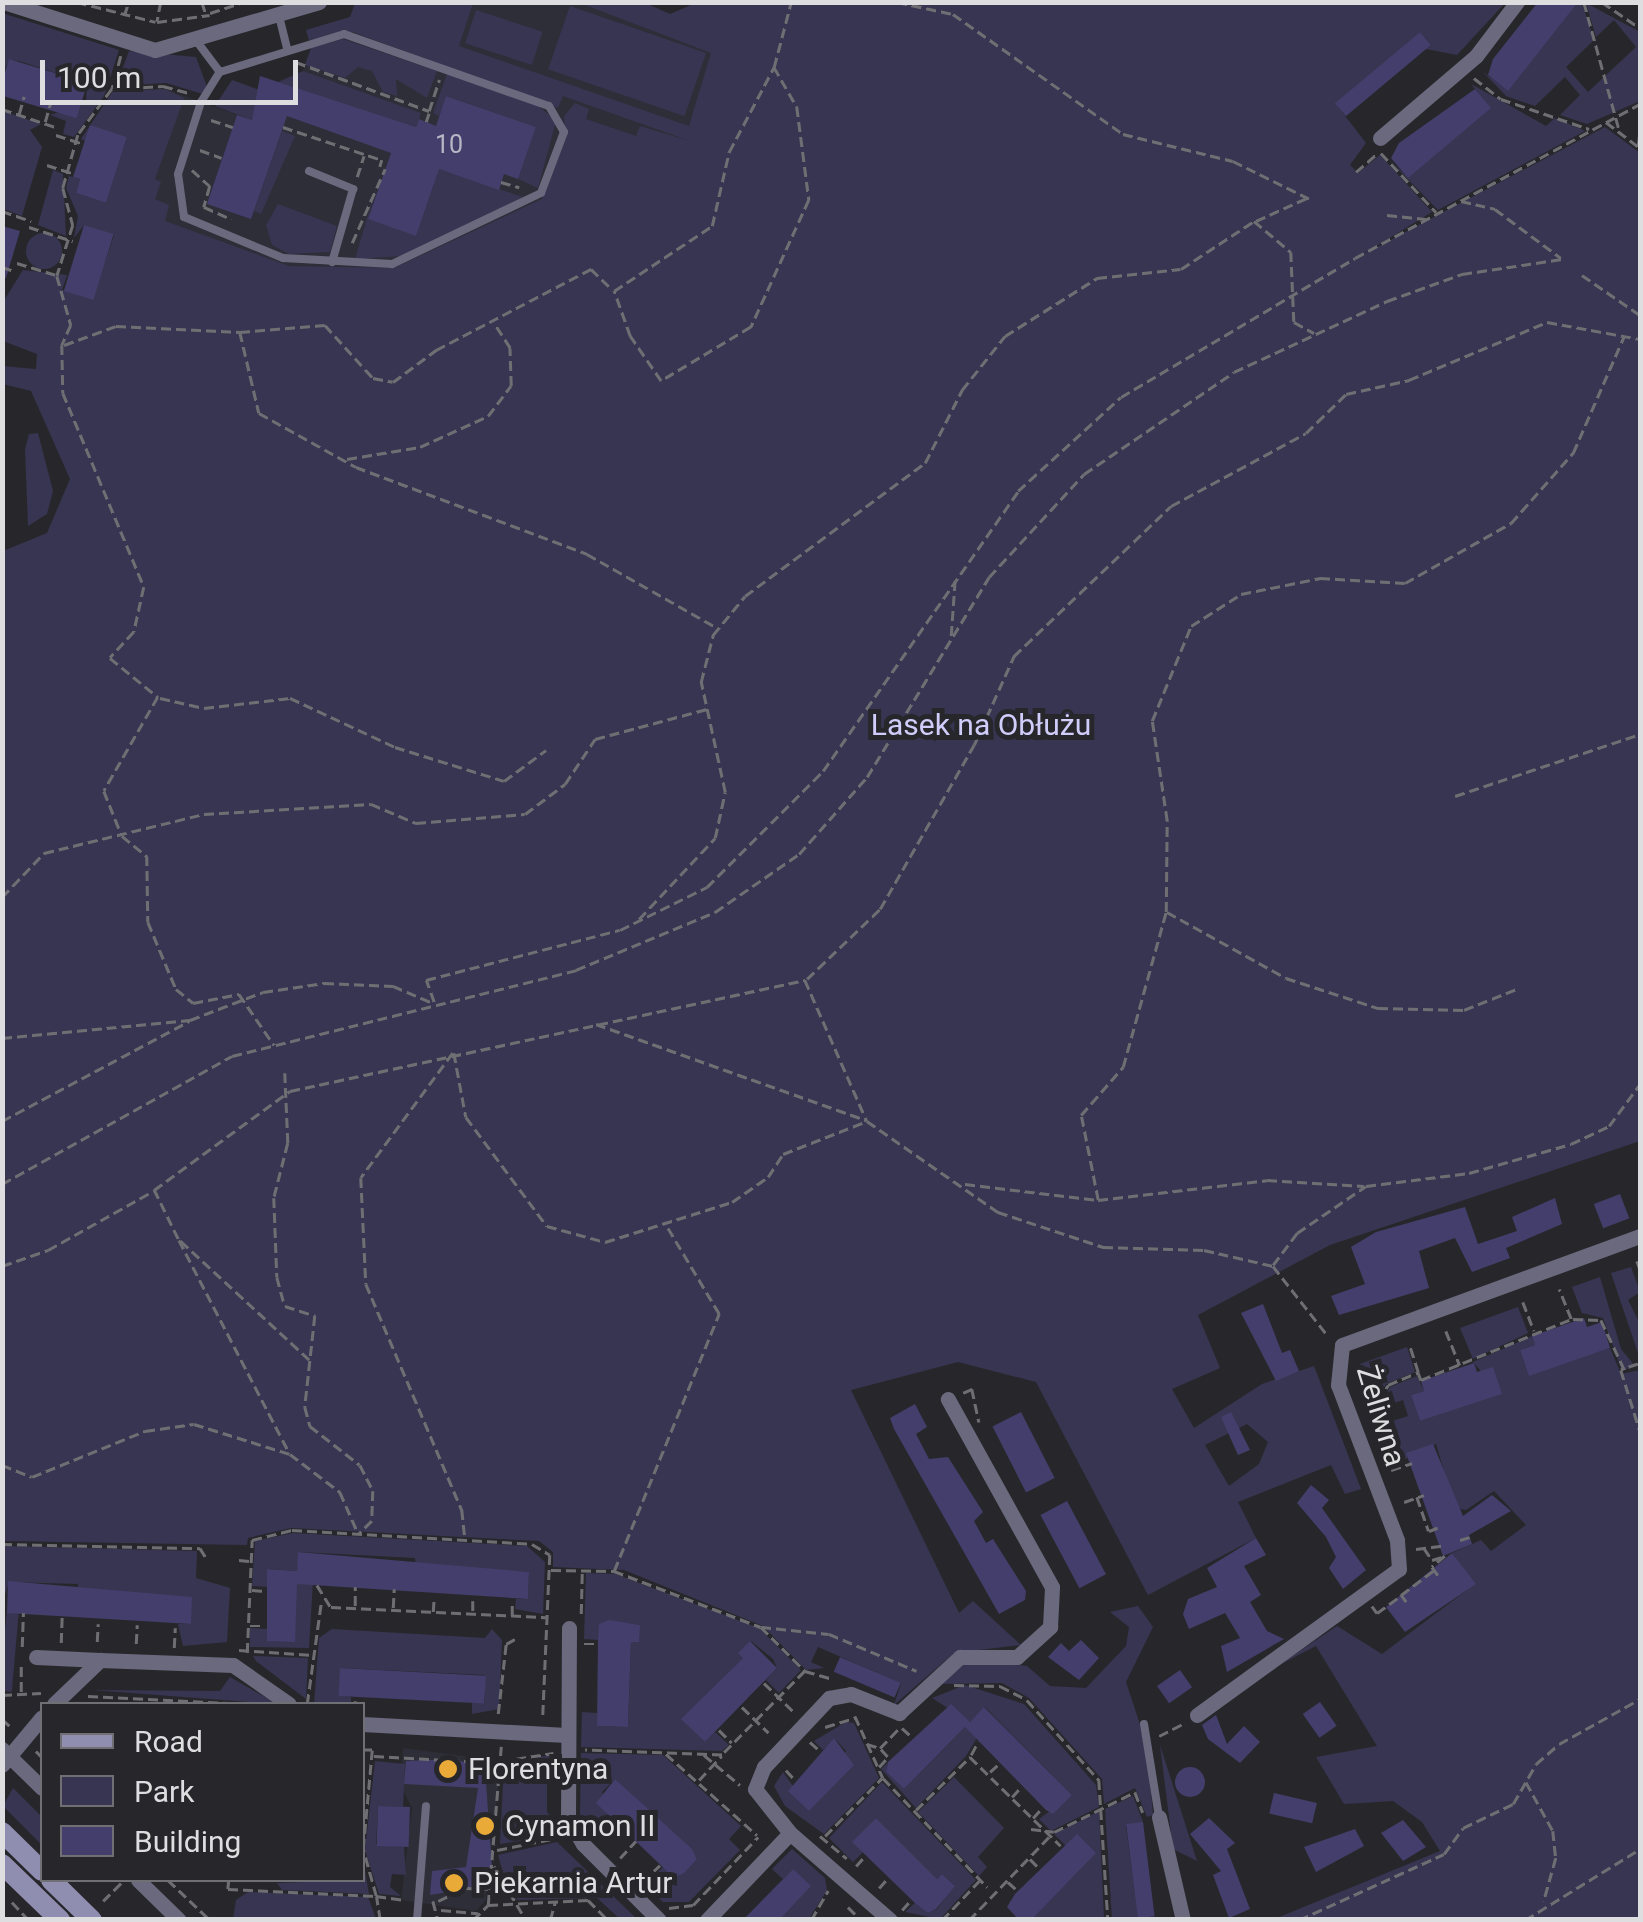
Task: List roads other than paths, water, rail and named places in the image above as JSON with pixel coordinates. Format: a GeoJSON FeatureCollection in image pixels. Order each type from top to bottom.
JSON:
{"type":"FeatureCollection","features":[{"type":"Feature","properties":{"kind":"street"},"geometry":{"type":"LineString","coordinates":[[4,2],[155,50],[198,43],[319,2]]}},
{"type":"Feature","properties":{"kind":"street"},"geometry":{"type":"LineString","coordinates":[[1380,138],[1459,72],[1518,2]]}},
{"type":"Feature","properties":{"kind":"street","name":"Żeliwna"},"geometry":{"type":"LineString","coordinates":[[1197,1715],[1395,1575],[1400,1556],[1344,1410],[1338,1349],[1640,1236]]}},
{"type":"Feature","properties":{"kind":"street"},"geometry":{"type":"LineString","coordinates":[[896,1916],[817,1839],[790,1833],[756,1797],[756,1778],[789,1751],[804,1722],[829,1698],[854,1695],[899,1713],[971,1652],[1028,1652],[1050,1627],[1055,1606],[1052,1586],[948,1400]]}},
{"type":"Feature","properties":{"kind":"street"},"geometry":{"type":"LineString","coordinates":[[569,1628],[567,1742],[573,1832],[659,1912]]}},
{"type":"Feature","properties":{"kind":"street"},"geometry":{"type":"LineString","coordinates":[[60,1698],[98,1653]]}},
{"type":"Feature","properties":{"kind":"street"},"geometry":{"type":"LineString","coordinates":[[36,1658],[98,1653],[233,1665],[294,1701]]}},
{"type":"Feature","properties":{"kind":"street"},"geometry":{"type":"LineString","coordinates":[[40,1719],[5,1757],[40,1786]]}},
{"type":"Feature","properties":{"kind":"street"},"geometry":{"type":"LineString","coordinates":[[365,1724],[496,1723],[567,1742]]}},
{"type":"Feature","properties":{"kind":"street"},"geometry":{"type":"LineString","coordinates":[[1152,1819],[1183,1920]]}},
{"type":"Feature","properties":{"kind":"street"},"geometry":{"type":"LineString","coordinates":[[2,1832],[40,1869]]}},
{"type":"Feature","properties":{"kind":"street"},"geometry":{"type":"LineString","coordinates":[[708,1920],[790,1833]]}},
{"type":"Feature","properties":{"kind":"street"},"geometry":{"type":"LineString","coordinates":[[2,1864],[60,1920]]}},
{"type":"Feature","properties":{"kind":"street"},"geometry":{"type":"LineString","coordinates":[[54,1882],[95,1912]]}},
{"type":"Feature","properties":{"kind":"street"},"geometry":{"type":"LineString","coordinates":[[140,1882],[179,1920]]}},
{"type":"Feature","properties":{"kind":"lane"},"geometry":{"type":"LineString","coordinates":[[279,16],[288,51]]}},
{"type":"Feature","properties":{"kind":"lane"},"geometry":{"type":"LineString","coordinates":[[344,34],[549,106],[564,132],[540,194],[392,264],[284,258],[184,217],[178,174],[202,98],[220,72],[288,51],[344,34]]}},
{"type":"Feature","properties":{"kind":"lane"},"geometry":{"type":"LineString","coordinates":[[198,43],[220,72]]}},
{"type":"Feature","properties":{"kind":"lane"},"geometry":{"type":"LineString","coordinates":[[310,171],[353,189],[332,262]]}},
{"type":"Feature","properties":{"kind":"lane"},"geometry":{"type":"LineString","coordinates":[[1144,1724],[1151,1739],[1152,1819]]}},
{"type":"Feature","properties":{"kind":"lane"},"geometry":{"type":"LineString","coordinates":[[417,1920],[426,1806]]}},
{"type":"Feature","properties":{"kind":"place","name":"Florentyna"},"geometry":{"type":"Point","coordinates":[448,1769]}},
{"type":"Feature","properties":{"kind":"place","name":"Cynamon II"},"geometry":{"type":"Point","coordinates":[485,1826]}},
{"type":"Feature","properties":{"kind":"place","name":"Piekarnia Artur"},"geometry":{"type":"Point","coordinates":[454,1883]}},
{"type":"Feature","properties":{"kind":"park label","name":"Lasek na Obłużu"},"geometry":{"type":"Point","coordinates":[981,725]}}]}
